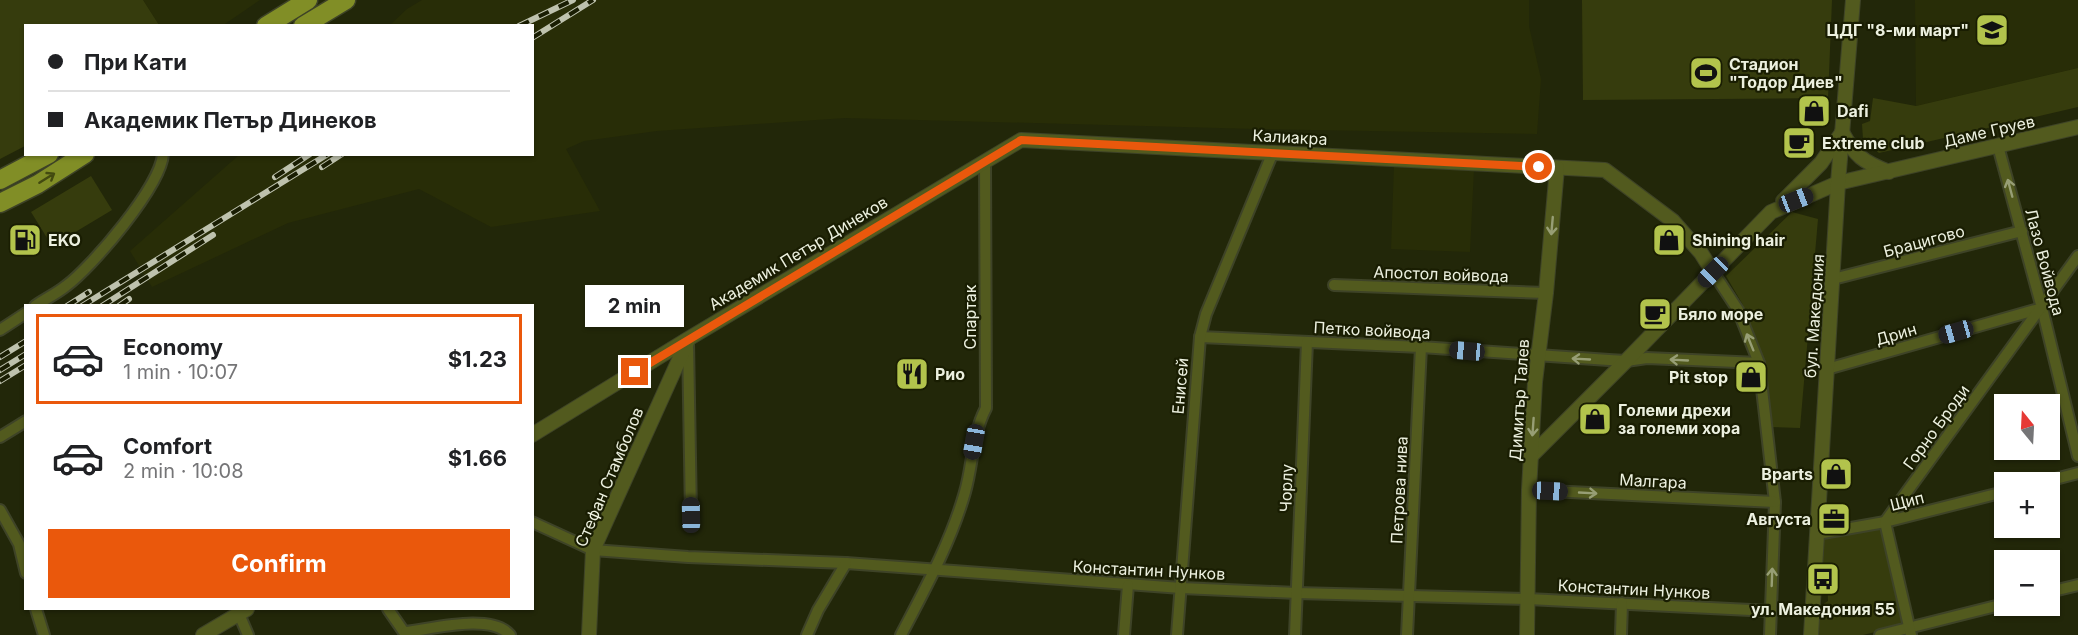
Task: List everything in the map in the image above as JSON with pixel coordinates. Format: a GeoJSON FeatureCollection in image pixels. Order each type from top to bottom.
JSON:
{"type":"FeatureCollection","features":[{"type":"Feature","properties":{"kind":"main road"},"geometry":{"type":"LineString","coordinates":[[269,24],[308,0]]}},
{"type":"Feature","properties":{"kind":"main road"},"geometry":{"type":"LineString","coordinates":[[306,24],[346,0]]}},
{"type":"Feature","properties":{"kind":"main road"},"geometry":{"type":"LineString","coordinates":[[0,180],[45,156]]}},
{"type":"Feature","properties":{"kind":"main road"},"geometry":{"type":"LineString","coordinates":[[0,203],[82,156]]}},
{"type":"Feature","properties":{"kind":"street","name":"бул. Македония"},"geometry":{"type":"LineString","coordinates":[[1811,635],[1838,183],[1853,0]]}},
{"type":"Feature","properties":{"kind":"street","name":"Даме Груев"},"geometry":{"type":"LineString","coordinates":[[1838,183],[2078,127]]}},
{"type":"Feature","properties":{"kind":"street"},"geometry":{"type":"LineString","coordinates":[[1531,456],[1771,212],[1810,176],[1842,132],[1855,154],[1864,161],[1888,172]]}},
{"type":"Feature","properties":{"kind":"street","name":"Калиакра"},"geometry":{"type":"LineString","coordinates":[[1021,140],[1605,170],[1673,221],[1701,253],[1713,272]]}},
{"type":"Feature","properties":{"kind":"street","name":"Академик Петър Динеков"},"geometry":{"type":"LineString","coordinates":[[534,434],[1021,140]]}},
{"type":"Feature","properties":{"kind":"street","name":"Лазо Войвода"},"geometry":{"type":"LineString","coordinates":[[1998,146],[2042,308],[2078,456]]}},
{"type":"Feature","properties":{"kind":"street","name":"Енисей"},"geometry":{"type":"LineString","coordinates":[[1177,635],[1200,337],[1206,314],[1273,152]]}},
{"type":"Feature","properties":{"kind":"street"},"geometry":{"type":"LineString","coordinates":[[38,304],[66,286],[98,256],[146,193],[163,164],[163,156]]}},
{"type":"Feature","properties":{"kind":"street","name":"Спартак"},"geometry":{"type":"LineString","coordinates":[[901,635],[934,570],[965,492],[977,426],[986,408],[985,162]]}},
{"type":"Feature","properties":{"kind":"street","name":"Димитър Талев"},"geometry":{"type":"LineString","coordinates":[[1527,635],[1529,490],[1537,357],[1546,293],[1557,168]]}},
{"type":"Feature","properties":{"kind":"street"},"geometry":{"type":"LineString","coordinates":[[1771,212],[1838,183]]}},
{"type":"Feature","properties":{"kind":"street","name":"Брацигово"},"geometry":{"type":"LineString","coordinates":[[1833,279],[2022,231]]}},
{"type":"Feature","properties":{"kind":"street","name":"Горно Броди"},"geometry":{"type":"LineString","coordinates":[[1885,522],[2042,308],[2078,255]]}},
{"type":"Feature","properties":{"kind":"street"},"geometry":{"type":"LineString","coordinates":[[1713,272],[1738,310],[1759,363],[1775,502],[1770,635]]}},
{"type":"Feature","properties":{"kind":"street","name":"Апостол войвода"},"geometry":{"type":"LineString","coordinates":[[1334,285],[1546,293]]}},
{"type":"Feature","properties":{"kind":"street","name":"Дрин"},"geometry":{"type":"LineString","coordinates":[[1827,369],[2042,308]]}},
{"type":"Feature","properties":{"kind":"street"},"geometry":{"type":"LineString","coordinates":[[0,330],[24,314]]}},
{"type":"Feature","properties":{"kind":"street","name":"Петко войвода"},"geometry":{"type":"LineString","coordinates":[[1200,337],[1421,347],[1537,357],[1626,361],[1647,358],[1759,363]]}},
{"type":"Feature","properties":{"kind":"street"},"geometry":{"type":"LineString","coordinates":[[688,339],[691,515]]}},
{"type":"Feature","properties":{"kind":"street","name":"Стефан Стамболов"},"geometry":{"type":"LineString","coordinates":[[589,635],[593,550],[688,339]]}},
{"type":"Feature","properties":{"kind":"street","name":"Чорлу"},"geometry":{"type":"LineString","coordinates":[[1295,635],[1306,342]]}},
{"type":"Feature","properties":{"kind":"street","name":"Петрова нива"},"geometry":{"type":"LineString","coordinates":[[1407,635],[1421,347]]}},
{"type":"Feature","properties":{"kind":"street"},"geometry":{"type":"LineString","coordinates":[[0,437],[24,423]]}},
{"type":"Feature","properties":{"kind":"street"},"geometry":{"type":"LineString","coordinates":[[2060,478],[2078,473]]}},
{"type":"Feature","properties":{"kind":"street","name":"Малгара"},"geometry":{"type":"LineString","coordinates":[[1529,490],[1775,502]]}},
{"type":"Feature","properties":{"kind":"street","name":"Щип"},"geometry":{"type":"LineString","coordinates":[[1817,534],[1885,522],[1994,495]]}},
{"type":"Feature","properties":{"kind":"street"},"geometry":{"type":"LineString","coordinates":[[0,510],[22,542],[24,558]]}},
{"type":"Feature","properties":{"kind":"street"},"geometry":{"type":"LineString","coordinates":[[1885,522],[1910,631]]}},
{"type":"Feature","properties":{"kind":"street","name":"Константин Нунков"},"geometry":{"type":"LineString","coordinates":[[534,523],[593,550],[688,557],[846,563],[1180,588],[1528,598],[1771,611]]}},
{"type":"Feature","properties":{"kind":"street"},"geometry":{"type":"LineString","coordinates":[[807,635],[818,610],[846,563]]}},
{"type":"Feature","properties":{"kind":"street"},"geometry":{"type":"LineString","coordinates":[[1124,635],[1128,585]]}},
{"type":"Feature","properties":{"kind":"street"},"geometry":{"type":"LineString","coordinates":[[2060,589],[2078,585]]}},
{"type":"Feature","properties":{"kind":"street"},"geometry":{"type":"LineString","coordinates":[[1621,635],[1622,603]]}},
{"type":"Feature","properties":{"kind":"street"},"geometry":{"type":"LineString","coordinates":[[1880,635],[1910,631],[1994,607]]}},
{"type":"Feature","properties":{"kind":"street"},"geometry":{"type":"LineString","coordinates":[[36,610],[44,635]]}},
{"type":"Feature","properties":{"kind":"street"},"geometry":{"type":"LineString","coordinates":[[389,610],[406,634],[473,623],[491,624],[506,630],[510,635]]}},
{"type":"Feature","properties":{"kind":"street"},"geometry":{"type":"LineString","coordinates":[[203,635],[243,611],[248,635]]}},
{"type":"Feature","properties":{"kind":"shaded area"},"geometry":{"type":"Polygon","coordinates":[[[0,0],[143,0],[158,24],[24,24],[24,147],[0,159],[0,0]]]}},
{"type":"Feature","properties":{"kind":"shaded area"},"geometry":{"type":"Polygon","coordinates":[[[143,0],[260,0],[225,24],[158,24],[143,0]]]}},
{"type":"Feature","properties":{"kind":"shaded area"},"geometry":{"type":"Polygon","coordinates":[[[422,0],[1529,0],[1529,26],[1541,79],[1537,134],[845,118],[657,131],[584,141],[566,149],[600,211],[491,227],[419,189],[288,223],[152,287],[130,251],[238,156],[534,156],[534,24],[391,24],[407,9],[422,0]]]}},
{"type":"Feature","properties":{"kind":"shaded area","name":"Стадион \"Тодор Диев\""},"geometry":{"type":"Polygon","coordinates":[[[1582,0],[1832,0],[1828,98],[1583,100],[1582,0]]]}},
{"type":"Feature","properties":{"kind":"shaded area","name":"ЦДГ \"8-ми март\""},"geometry":{"type":"Polygon","coordinates":[[[1915,0],[2078,0],[2078,68],[1916,106],[1915,0]]]}},
{"type":"Feature","properties":{"kind":"shaded area"},"geometry":{"type":"Polygon","coordinates":[[[2078,68],[2078,107],[1879,153],[1863,139],[1862,124],[1870,121],[1873,98],[1916,106],[2078,68]]]}},
{"type":"Feature","properties":{"kind":"shaded area"},"geometry":{"type":"Polygon","coordinates":[[[1394,165],[1474,169],[1470,252],[1391,249],[1394,165]]]}},
{"type":"Feature","properties":{"kind":"shaded area"},"geometry":{"type":"Polygon","coordinates":[[[91,176],[112,210],[52,246],[31,212],[91,176]]]}},
{"type":"Feature","properties":{"kind":"shaded area"},"geometry":{"type":"Polygon","coordinates":[[[1792,212],[1818,219],[1800,428],[1770,427],[1767,394],[1743,305],[1726,276],[1792,212]]]}},
{"type":"Feature","properties":{"kind":"shaded area"},"geometry":{"type":"Polygon","coordinates":[[[1883,528],[1904,625],[1863,635],[1818,635],[1819,607],[1828,601],[1827,576],[1820,565],[1821,539],[1883,528]]]}},
{"type":"Feature","properties":{"kind":"railway"},"geometry":{"type":"LineString","coordinates":[[523,24],[573,0]]}},
{"type":"Feature","properties":{"kind":"railway"},"geometry":{"type":"LineString","coordinates":[[534,37],[593,0]]}},
{"type":"Feature","properties":{"kind":"railway"},"geometry":{"type":"LineString","coordinates":[[275,177],[307,156]]}},
{"type":"Feature","properties":{"kind":"railway"},"geometry":{"type":"LineString","coordinates":[[85,304],[325,156]]}},
{"type":"Feature","properties":{"kind":"railway"},"geometry":{"type":"LineString","coordinates":[[322,167],[339,156]]}},
{"type":"Feature","properties":{"kind":"railway"},"geometry":{"type":"LineString","coordinates":[[105,304],[213,235]]}},
{"type":"Feature","properties":{"kind":"railway"},"geometry":{"type":"LineString","coordinates":[[70,304],[89,292]]}},
{"type":"Feature","properties":{"kind":"railway"},"geometry":{"type":"LineString","coordinates":[[122,304],[129,299]]}},
{"type":"Feature","properties":{"kind":"railway"},"geometry":{"type":"LineString","coordinates":[[0,357],[24,342]]}},
{"type":"Feature","properties":{"kind":"railway"},"geometry":{"type":"LineString","coordinates":[[0,370],[24,355]]}},
{"type":"Feature","properties":{"kind":"railway"},"geometry":{"type":"LineString","coordinates":[[0,381],[24,366]]}},
{"type":"Feature","properties":{"kind":"place","name":"ЦДГ \"8-ми март\""},"geometry":{"type":"Point","coordinates":[1992,30]}},
{"type":"Feature","properties":{"kind":"place","name":"Стадион \"Тодор Диев\""},"geometry":{"type":"Point","coordinates":[1706,73]}},
{"type":"Feature","properties":{"kind":"place","name":"Dafi"},"geometry":{"type":"Point","coordinates":[1814,111]}},
{"type":"Feature","properties":{"kind":"place","name":"Extreme club"},"geometry":{"type":"Point","coordinates":[1799,143]}},
{"type":"Feature","properties":{"kind":"place","name":"EKO"},"geometry":{"type":"Point","coordinates":[25,240]}},
{"type":"Feature","properties":{"kind":"place","name":"Shining hair"},"geometry":{"type":"Point","coordinates":[1669,240]}},
{"type":"Feature","properties":{"kind":"place","name":"Бяло море"},"geometry":{"type":"Point","coordinates":[1655,314]}},
{"type":"Feature","properties":{"kind":"place","name":"Рио"},"geometry":{"type":"Point","coordinates":[912,374]}},
{"type":"Feature","properties":{"kind":"place","name":"Pit stop"},"geometry":{"type":"Point","coordinates":[1751,377]}},
{"type":"Feature","properties":{"kind":"place","name":"Големи дрехи за големи хора"},"geometry":{"type":"Point","coordinates":[1595,419]}},
{"type":"Feature","properties":{"kind":"place","name":"Bparts"},"geometry":{"type":"Point","coordinates":[1836,474]}},
{"type":"Feature","properties":{"kind":"place","name":"Августа"},"geometry":{"type":"Point","coordinates":[1834,519]}},
{"type":"Feature","properties":{"kind":"place","name":"ул. Македония 55"},"geometry":{"type":"Point","coordinates":[1823,579]}},
{"type":"Feature","properties":{"kind":"route"},"geometry":{"type":"LineString","coordinates":[[635,372],[1021,140],[1539,167]]}}]}
